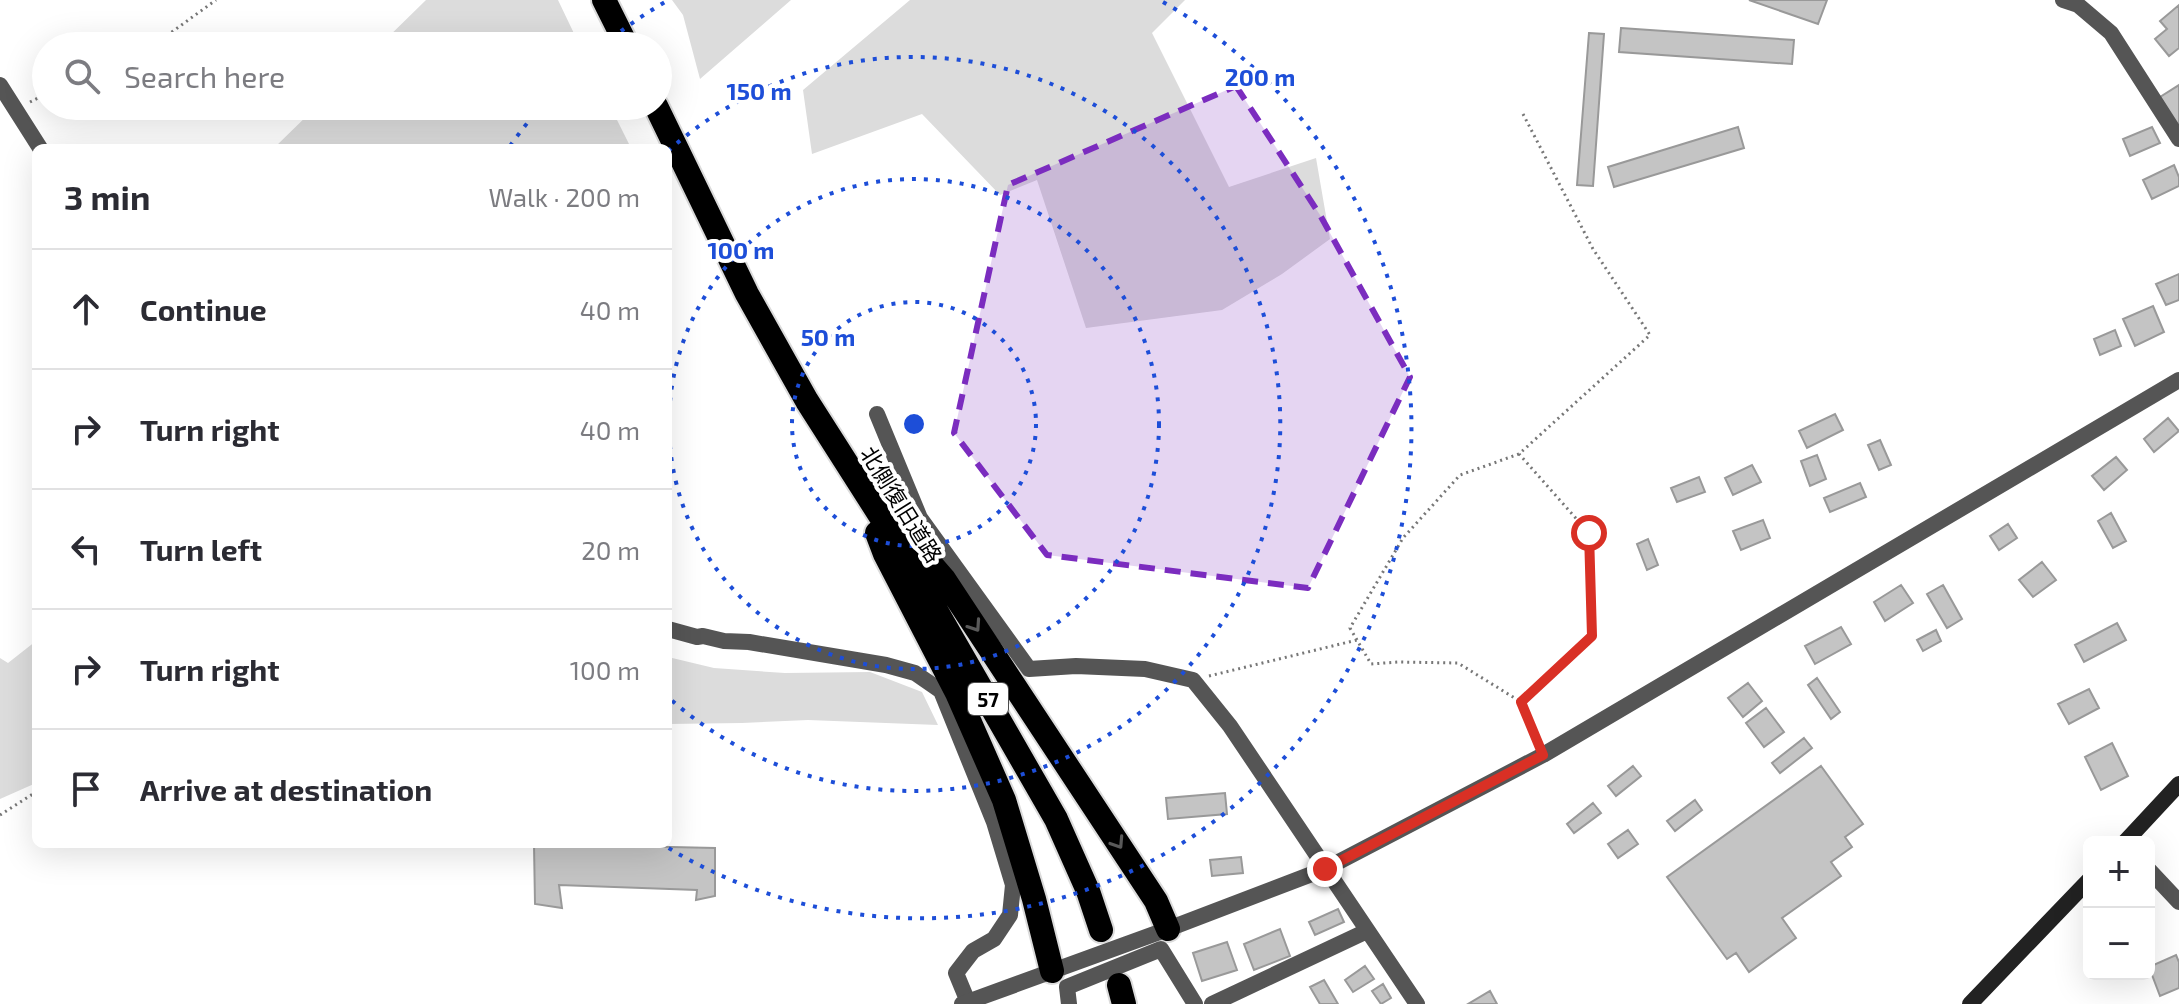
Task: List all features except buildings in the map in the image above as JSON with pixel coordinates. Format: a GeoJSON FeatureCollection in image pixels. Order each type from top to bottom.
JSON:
{"type":"FeatureCollection","features":[{"type":"Feature","properties":{"kind":"highway"},"geometry":{"type":"LineString","coordinates":[[604,0],[620,32]]}},
{"type":"Feature","properties":{"kind":"highway","name":"北側復旧道路"},"geometry":{"type":"LineString","coordinates":[[663,120],[747,294],[807,401],[903,552],[1056,819],[1088,891],[1101,930]]}},
{"type":"Feature","properties":{"kind":"highway"},"geometry":{"type":"LineString","coordinates":[[856,478],[944,579],[1156,901],[1168,929]]}},
{"type":"Feature","properties":{"kind":"highway"},"geometry":{"type":"LineString","coordinates":[[856,478],[885,554],[957,693],[1004,800],[1052,971]]}},
{"type":"Feature","properties":{"kind":"main road"},"geometry":{"type":"LineString","coordinates":[[2131,836],[2179,784]]}},
{"type":"Feature","properties":{"kind":"main road"},"geometry":{"type":"LineString","coordinates":[[1970,1004],[2083,886]]}},
{"type":"Feature","properties":{"kind":"street"},"geometry":{"type":"LineString","coordinates":[[2063,0],[2078,5],[2111,33],[2179,139]]}},
{"type":"Feature","properties":{"kind":"street"},"geometry":{"type":"LineString","coordinates":[[0,85],[37,144]]}},
{"type":"Feature","properties":{"kind":"street"},"geometry":{"type":"LineString","coordinates":[[672,630],[697,637],[749,642],[886,665],[915,673],[941,691],[994,822],[1013,885],[1010,915],[994,939],[973,951],[956,973],[965,1003],[1325,869],[1543,755],[2179,380]]}},
{"type":"Feature","properties":{"kind":"street"},"geometry":{"type":"LineString","coordinates":[[877,414],[920,518],[1029,669],[1076,666],[1145,669],[1193,680],[1230,726],[1417,1004]]}},
{"type":"Feature","properties":{"kind":"street"},"geometry":{"type":"LineString","coordinates":[[2155,876],[2179,902]]}},
{"type":"Feature","properties":{"kind":"street"},"geometry":{"type":"LineString","coordinates":[[1212,1004],[1367,931]]}},
{"type":"Feature","properties":{"kind":"street"},"geometry":{"type":"LineString","coordinates":[[1069,1004],[1067,987],[1161,949],[1195,1004]]}},
{"type":"Feature","properties":{"kind":"path"},"geometry":{"type":"LineString","coordinates":[[172,32],[216,0]]}},
{"type":"Feature","properties":{"kind":"path"},"geometry":{"type":"LineString","coordinates":[[1523,114],[1593,249],[1650,335],[1519,454],[1460,475],[1403,538],[1350,628],[1371,664],[1458,663],[1521,702],[1543,755]]}},
{"type":"Feature","properties":{"kind":"path"},"geometry":{"type":"LineString","coordinates":[[1519,454],[1589,533],[1592,636],[1521,702]]}},
{"type":"Feature","properties":{"kind":"path"},"geometry":{"type":"LineString","coordinates":[[1193,680],[1357,640]]}},
{"type":"Feature","properties":{"kind":"path"},"geometry":{"type":"LineString","coordinates":[[0,815],[32,795]]}},
{"type":"Feature","properties":{"kind":"highlighted area"},"geometry":{"type":"Polygon","coordinates":[[[1236,86],[1320,215],[1410,377],[1308,588],[1047,555],[954,433],[1008,185],[1236,86]]]}},
{"type":"Feature","properties":{"kind":"shaded area"},"geometry":{"type":"Polygon","coordinates":[[[426,0],[558,0],[573,32],[393,32],[426,0]]]}},
{"type":"Feature","properties":{"kind":"shaded area"},"geometry":{"type":"Polygon","coordinates":[[[672,0],[791,0],[700,79],[683,15],[672,0]]]}},
{"type":"Feature","properties":{"kind":"shaded area"},"geometry":{"type":"Polygon","coordinates":[[[910,0],[1185,0],[1152,33],[1229,187],[1316,158],[1330,239],[1282,274],[1222,310],[1086,328],[1037,180],[1000,195],[922,114],[812,154],[803,90],[910,0]]]}},
{"type":"Feature","properties":{"kind":"shaded area"},"geometry":{"type":"Polygon","coordinates":[[[303,120],[617,120],[629,144],[278,144],[303,120]]]}},
{"type":"Feature","properties":{"kind":"shaded area"},"geometry":{"type":"Polygon","coordinates":[[[32,644],[32,785],[0,799],[0,658],[8,663],[32,644]]]}},
{"type":"Feature","properties":{"kind":"shaded area"},"geometry":{"type":"Polygon","coordinates":[[[672,658],[714,668],[785,673],[870,672],[922,692],[938,725],[808,720],[672,724],[672,658]]]}},
{"type":"Feature","properties":{"kind":"route"},"geometry":{"type":"LineString","coordinates":[[1325,869],[1543,755],[1521,702],[1592,636],[1589,533]]}}]}
